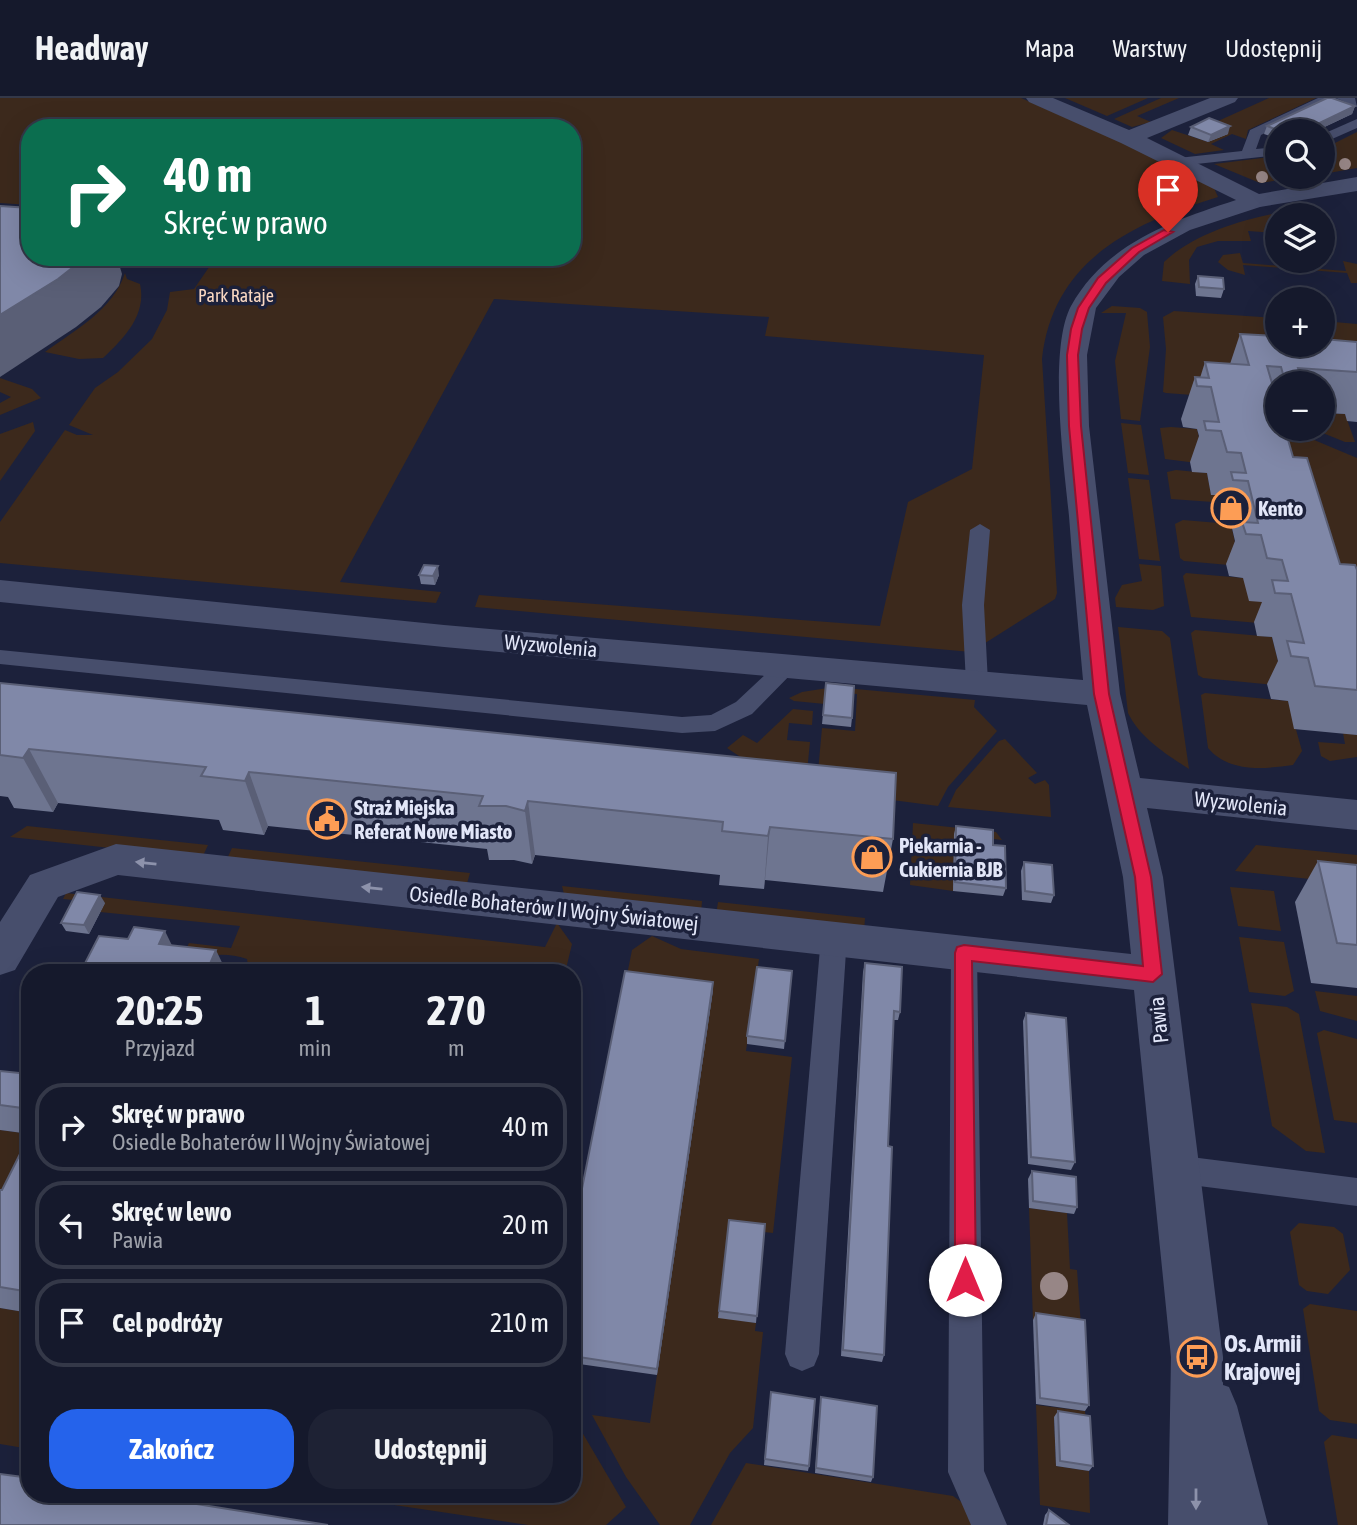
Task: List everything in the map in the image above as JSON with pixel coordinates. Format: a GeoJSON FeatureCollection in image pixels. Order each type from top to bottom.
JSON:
{"type":"FeatureCollection","features":[{"type":"Feature","properties":{"kind":"street"},"geometry":{"type":"LineString","coordinates":[[1036,98],[1129,138],[1256,201]]}},
{"type":"Feature","properties":{"kind":"street"},"geometry":{"type":"LineString","coordinates":[[1129,138],[1228,98]]}},
{"type":"Feature","properties":{"kind":"street","name":"Pawia"},"geometry":{"type":"LineString","coordinates":[[1196,1525],[1197,1357],[1143,877],[1102,694],[1075,426],[1073,355],[1076,329],[1083,308],[1102,281],[1135,250],[1182,225],[1256,201],[1357,184]]}},
{"type":"Feature","properties":{"kind":"street","name":"Wyzwolenia"},"geometry":{"type":"LineString","coordinates":[[0,591],[444,636],[1102,694]]}},
{"type":"Feature","properties":{"kind":"street","name":"Wyzwolenia"},"geometry":{"type":"LineString","coordinates":[[1124,791],[1357,815]]}},
{"type":"Feature","properties":{"kind":"street","name":"Osiedle Bohaterów II Wojny Światowej"},"geometry":{"type":"LineString","coordinates":[[0,958],[44,886],[116,859],[1153,974]]}},
{"type":"Feature","properties":{"kind":"street","name":"Pawia"},"geometry":{"type":"LineString","coordinates":[[1197,1357],[1240,1525]]}},
{"type":"Feature","properties":{"kind":"lane"},"geometry":{"type":"LineString","coordinates":[[1247,155],[1255,133],[1329,98]]}},
{"type":"Feature","properties":{"kind":"lane"},"geometry":{"type":"LineString","coordinates":[[1342,98],[1357,103]]}},
{"type":"Feature","properties":{"kind":"lane"},"geometry":{"type":"LineString","coordinates":[[1335,133],[1357,122]]}},
{"type":"Feature","properties":{"kind":"lane"},"geometry":{"type":"LineString","coordinates":[[1178,162],[1265,153]]}},
{"type":"Feature","properties":{"kind":"lane"},"geometry":{"type":"LineString","coordinates":[[977,683],[973,605],[980,530]]}},
{"type":"Feature","properties":{"kind":"lane"},"geometry":{"type":"LineString","coordinates":[[0,657],[682,725],[715,723],[744,708],[789,665]]}},
{"type":"Feature","properties":{"kind":"lane"},"geometry":{"type":"LineString","coordinates":[[802,1354],[834,937]]}},
{"type":"Feature","properties":{"kind":"lane"},"geometry":{"type":"LineString","coordinates":[[964,953],[966,1472],[989,1525]]}},
{"type":"Feature","properties":{"kind":"lane"},"geometry":{"type":"LineString","coordinates":[[1175,1169],[1357,1192]]}},
{"type":"Feature","properties":{"kind":"green space","name":"Park Rataje"},"geometry":{"type":"Polygon","coordinates":[[[0,98],[1021,98],[1167,162],[1214,188],[1218,197],[1156,219],[1127,234],[1102,251],[1080,271],[1062,296],[1049,325],[1042,359],[1057,593],[1055,599],[971,652],[475,607],[479,595],[880,626],[908,502],[972,469],[984,355],[765,336],[769,317],[494,299],[340,582],[441,592],[436,603],[0,563],[0,522],[65,430],[77,435],[93,435],[69,425],[95,388],[118,372],[152,339],[167,310],[170,292],[194,289],[210,266],[581,266],[581,119],[21,119],[21,204],[0,203],[0,98]]]}},
{"type":"Feature","properties":{"kind":"green space"},"geometry":{"type":"Polygon","coordinates":[[[1065,98],[1148,98],[1107,116],[1065,98]]]}},
{"type":"Feature","properties":{"kind":"green space"},"geometry":{"type":"Polygon","coordinates":[[[1161,98],[1179,98],[1137,116],[1151,122],[1132,127],[1114,119],[1161,98]]]}},
{"type":"Feature","properties":{"kind":"green space"},"geometry":{"type":"Polygon","coordinates":[[[1269,98],[1316,98],[1271,119],[1265,119],[1265,122],[1248,130],[1246,139],[1232,134],[1211,144],[1224,150],[1195,154],[1161,138],[1172,130],[1208,142],[1227,134],[1207,126],[1269,98]]]}},
{"type":"Feature","properties":{"kind":"green space"},"geometry":{"type":"Polygon","coordinates":[[[1357,132],[1357,168],[1335,172],[1335,143],[1357,132]]]}},
{"type":"Feature","properties":{"kind":"green space"},"geometry":{"type":"Polygon","coordinates":[[[1265,158],[1265,182],[1260,183],[1214,164],[1265,158]]]}},
{"type":"Feature","properties":{"kind":"green space"},"geometry":{"type":"Polygon","coordinates":[[[1265,216],[1265,232],[1248,231],[1251,241],[1218,241],[1197,247],[1189,260],[1190,284],[1162,281],[1164,262],[1176,252],[1222,228],[1265,216]]]}},
{"type":"Feature","properties":{"kind":"green space"},"geometry":{"type":"Polygon","coordinates":[[[1240,253],[1243,263],[1265,267],[1243,265],[1245,275],[1228,270],[1218,262],[1223,255],[1240,253]]]}},
{"type":"Feature","properties":{"kind":"green space"},"geometry":{"type":"Polygon","coordinates":[[[1343,261],[1357,264],[1357,283],[1351,283],[1347,273],[1335,270],[1346,271],[1343,261]]]}},
{"type":"Feature","properties":{"kind":"green space"},"geometry":{"type":"Polygon","coordinates":[[[125,273],[127,279],[140,284],[140,306],[126,334],[103,358],[79,359],[45,352],[92,318],[112,298],[125,273]]]}},
{"type":"Feature","properties":{"kind":"green space"},"geometry":{"type":"Polygon","coordinates":[[[1112,306],[1140,308],[1147,312],[1150,347],[1140,421],[1121,419],[1115,361],[1126,313],[1101,313],[1112,306]]]}},
{"type":"Feature","properties":{"kind":"green space"},"geometry":{"type":"Polygon","coordinates":[[[1174,311],[1265,317],[1265,357],[1335,357],[1335,322],[1357,324],[1357,384],[1335,382],[1335,371],[1265,371],[1265,378],[1227,375],[1232,398],[1163,392],[1166,349],[1163,317],[1174,311]]]}},
{"type":"Feature","properties":{"kind":"green space"},"geometry":{"type":"Polygon","coordinates":[[[0,378],[32,389],[41,398],[0,415],[0,403],[11,397],[0,392],[0,378]]]}},
{"type":"Feature","properties":{"kind":"green space"},"geometry":{"type":"Polygon","coordinates":[[[1335,414],[1345,414],[1355,442],[1335,438],[1335,414]]]}},
{"type":"Feature","properties":{"kind":"green space"},"geometry":{"type":"Polygon","coordinates":[[[33,422],[35,431],[0,481],[0,434],[33,422]]]}},
{"type":"Feature","properties":{"kind":"green space"},"geometry":{"type":"Polygon","coordinates":[[[1121,423],[1141,425],[1149,475],[1128,473],[1121,423]]]}},
{"type":"Feature","properties":{"kind":"green space"},"geometry":{"type":"Polygon","coordinates":[[[1160,428],[1197,429],[1205,464],[1165,459],[1160,428]]]}},
{"type":"Feature","properties":{"kind":"green space"},"geometry":{"type":"Polygon","coordinates":[[[1282,441],[1317,441],[1357,458],[1357,685],[1282,441]]]}},
{"type":"Feature","properties":{"kind":"green space"},"geometry":{"type":"Polygon","coordinates":[[[1176,470],[1207,473],[1211,494],[1225,496],[1227,503],[1171,499],[1167,472],[1176,470]]]}},
{"type":"Feature","properties":{"kind":"green space"},"geometry":{"type":"Polygon","coordinates":[[[1128,478],[1149,480],[1160,561],[1139,559],[1128,478]]]}},
{"type":"Feature","properties":{"kind":"green space"},"geometry":{"type":"Polygon","coordinates":[[[1183,520],[1231,524],[1240,566],[1184,561],[1180,558],[1175,524],[1183,520]]]}},
{"type":"Feature","properties":{"kind":"green space"},"geometry":{"type":"Polygon","coordinates":[[[1139,564],[1161,566],[1164,606],[1153,610],[1116,607],[1115,598],[1122,585],[1142,581],[1139,564]]]}},
{"type":"Feature","properties":{"kind":"green space"},"geometry":{"type":"Polygon","coordinates":[[[1186,573],[1243,578],[1264,602],[1269,624],[1191,617],[1183,576],[1186,573]]]}},
{"type":"Feature","properties":{"kind":"green space"},"geometry":{"type":"Polygon","coordinates":[[[1118,627],[1162,631],[1170,638],[1189,769],[1147,738],[1128,713],[1118,627]]]}},
{"type":"Feature","properties":{"kind":"green space"},"geometry":{"type":"Polygon","coordinates":[[[1195,630],[1272,637],[1284,686],[1203,678],[1198,675],[1191,633],[1195,630]]]}},
{"type":"Feature","properties":{"kind":"green space"},"geometry":{"type":"Polygon","coordinates":[[[834,687],[975,700],[974,707],[997,731],[948,787],[938,806],[823,791],[817,783],[822,728],[855,731],[857,694],[826,691],[825,704],[794,701],[789,698],[802,692],[834,687]]]}},
{"type":"Feature","properties":{"kind":"green space"},"geometry":{"type":"Polygon","coordinates":[[[1205,693],[1288,701],[1302,751],[1293,765],[1248,767],[1226,762],[1216,756],[1208,748],[1201,695],[1205,693]]]}},
{"type":"Feature","properties":{"kind":"green space"},"geometry":{"type":"Polygon","coordinates":[[[793,709],[813,711],[812,725],[789,723],[787,740],[810,742],[806,782],[784,786],[727,748],[743,735],[757,743],[793,709]]]}},
{"type":"Feature","properties":{"kind":"green space"},"geometry":{"type":"Polygon","coordinates":[[[1343,733],[1357,735],[1357,757],[1330,761],[1321,756],[1318,742],[1345,744],[1343,733]]]}},
{"type":"Feature","properties":{"kind":"green space"},"geometry":{"type":"Polygon","coordinates":[[[1005,739],[1037,773],[1028,778],[1035,784],[1045,780],[1049,785],[1051,817],[948,807],[956,790],[999,741],[1005,739]]]}},
{"type":"Feature","properties":{"kind":"green space"},"geometry":{"type":"Polygon","coordinates":[[[913,823],[996,832],[1002,840],[954,834],[953,891],[910,885],[913,823]]]}},
{"type":"Feature","properties":{"kind":"green space"},"geometry":{"type":"Polygon","coordinates":[[[27,826],[208,845],[202,858],[10,837],[27,826]]]}},
{"type":"Feature","properties":{"kind":"green space"},"geometry":{"type":"Polygon","coordinates":[[[1256,845],[1357,855],[1357,884],[1235,871],[1256,845]]]}},
{"type":"Feature","properties":{"kind":"green space"},"geometry":{"type":"Polygon","coordinates":[[[232,848],[470,873],[466,887],[226,861],[232,848]]]}},
{"type":"Feature","properties":{"kind":"green space"},"geometry":{"type":"Polygon","coordinates":[[[562,886],[702,901],[701,913],[565,898],[562,886]]]}},
{"type":"Feature","properties":{"kind":"green space"},"geometry":{"type":"Polygon","coordinates":[[[1230,887],[1274,891],[1281,931],[1238,926],[1230,887]]]}},
{"type":"Feature","properties":{"kind":"green space"},"geometry":{"type":"Polygon","coordinates":[[[66,893],[545,947],[557,923],[572,944],[567,964],[248,964],[247,959],[230,955],[214,955],[180,962],[189,943],[231,948],[240,926],[100,912],[104,903],[63,899],[66,893]]]}},
{"type":"Feature","properties":{"kind":"green space"},"geometry":{"type":"Polygon","coordinates":[[[718,902],[865,918],[864,931],[716,915],[718,902]]]}},
{"type":"Feature","properties":{"kind":"green space"},"geometry":{"type":"Polygon","coordinates":[[[652,936],[681,949],[759,959],[746,1051],[792,1057],[773,1233],[764,1232],[718,1317],[756,1323],[755,1331],[763,1332],[753,1428],[730,1453],[690,1525],[660,1525],[626,1477],[592,1415],[650,1423],[713,990],[626,980],[632,950],[652,936]]]}},
{"type":"Feature","properties":{"kind":"green space"},"geometry":{"type":"Polygon","coordinates":[[[1239,937],[1284,942],[1294,991],[1285,996],[1249,992],[1239,937]]]}},
{"type":"Feature","properties":{"kind":"green space"},"geometry":{"type":"Polygon","coordinates":[[[1315,991],[1357,996],[1357,1021],[1320,1011],[1315,991]]]}},
{"type":"Feature","properties":{"kind":"green space"},"geometry":{"type":"Polygon","coordinates":[[[1251,1003],[1287,1007],[1299,1014],[1325,1153],[1306,1151],[1272,1126],[1251,1003]]]}},
{"type":"Feature","properties":{"kind":"green space"},"geometry":{"type":"Polygon","coordinates":[[[1324,1030],[1357,1039],[1357,1123],[1334,1120],[1317,1033],[1324,1030]]]}},
{"type":"Feature","properties":{"kind":"green space"},"geometry":{"type":"Polygon","coordinates":[[[0,1130],[21,1133],[21,1208],[0,1213],[0,1130]]]}},
{"type":"Feature","properties":{"kind":"green space"},"geometry":{"type":"Polygon","coordinates":[[[1029,1208],[1067,1213],[1070,1269],[1077,1270],[1081,1326],[1033,1320],[1029,1208]]]}},
{"type":"Feature","properties":{"kind":"green space"},"geometry":{"type":"Polygon","coordinates":[[[1299,1223],[1334,1227],[1343,1234],[1350,1270],[1328,1294],[1307,1291],[1299,1285],[1290,1232],[1299,1223]]]}},
{"type":"Feature","properties":{"kind":"green space"},"geometry":{"type":"Polygon","coordinates":[[[1310,1304],[1357,1311],[1357,1424],[1330,1420],[1319,1411],[1303,1309],[1310,1304]]]}},
{"type":"Feature","properties":{"kind":"green space"},"geometry":{"type":"Polygon","coordinates":[[[0,1308],[21,1312],[21,1448],[0,1444],[0,1308]]]}},
{"type":"Feature","properties":{"kind":"green space"},"geometry":{"type":"Polygon","coordinates":[[[1036,1405],[1085,1411],[1086,1422],[1054,1417],[1056,1466],[1089,1471],[1090,1513],[1040,1505],[1036,1405]]]}},
{"type":"Feature","properties":{"kind":"green space"},"geometry":{"type":"Polygon","coordinates":[[[581,1430],[626,1507],[606,1525],[528,1525],[381,1503],[581,1503],[581,1430]]]}},
{"type":"Feature","properties":{"kind":"green space"},"geometry":{"type":"Polygon","coordinates":[[[1332,1435],[1357,1439],[1357,1525],[1338,1525],[1324,1442],[1332,1435]]]}},
{"type":"Feature","properties":{"kind":"green space"},"geometry":{"type":"Polygon","coordinates":[[[746,1463],[953,1496],[967,1506],[978,1525],[711,1525],[746,1463]]]}},
{"type":"Feature","properties":{"kind":"building"},"geometry":{"type":"Polygon","coordinates":[[[1327,98],[1355,106],[1328,119],[1282,119],[1327,98]]]}},
{"type":"Feature","properties":{"kind":"building"},"geometry":{"type":"Polygon","coordinates":[[[1209,118],[1230,126],[1211,135],[1191,127],[1209,118]]]}},
{"type":"Feature","properties":{"kind":"building"},"geometry":{"type":"Polygon","coordinates":[[[0,206],[21,207],[21,266],[75,266],[0,315],[0,206]]]}},
{"type":"Feature","properties":{"kind":"building"},"geometry":{"type":"Polygon","coordinates":[[[1198,276],[1223,278],[1224,289],[1199,287],[1198,276]]]}},
{"type":"Feature","properties":{"kind":"building"},"geometry":{"type":"Polygon","coordinates":[[[1240,334],[1265,335],[1265,357],[1335,357],[1335,340],[1357,342],[1357,372],[1298,368],[1299,371],[1282,371],[1281,367],[1267,366],[1265,441],[1288,441],[1293,457],[1307,458],[1340,564],[1355,565],[1357,570],[1357,690],[1315,686],[1308,658],[1291,656],[1287,641],[1304,643],[1291,594],[1275,593],[1272,580],[1288,581],[1282,560],[1267,558],[1261,535],[1246,534],[1242,522],[1258,523],[1248,481],[1233,480],[1231,472],[1246,473],[1241,453],[1227,452],[1221,431],[1206,430],[1204,421],[1219,422],[1211,387],[1197,386],[1195,377],[1209,378],[1205,362],[1249,365],[1240,334]]]}},
{"type":"Feature","properties":{"kind":"building"},"geometry":{"type":"Polygon","coordinates":[[[424,565],[438,566],[433,576],[419,575],[424,565]]]}},
{"type":"Feature","properties":{"kind":"building"},"geometry":{"type":"Polygon","coordinates":[[[0,683],[896,773],[893,839],[770,827],[768,836],[722,831],[723,822],[528,801],[525,811],[506,806],[479,806],[483,796],[249,772],[245,781],[201,776],[206,767],[29,749],[23,758],[0,755],[0,683]]]}},
{"type":"Feature","properties":{"kind":"building"},"geometry":{"type":"Polygon","coordinates":[[[826,683],[854,686],[852,718],[823,715],[826,683]]]}},
{"type":"Feature","properties":{"kind":"building"},"geometry":{"type":"Polygon","coordinates":[[[956,826],[993,830],[993,845],[1005,846],[1006,888],[955,882],[956,826]]]}},
{"type":"Feature","properties":{"kind":"building"},"geometry":{"type":"Polygon","coordinates":[[[1318,861],[1357,865],[1357,945],[1337,943],[1318,861]]]}},
{"type":"Feature","properties":{"kind":"building"},"geometry":{"type":"Polygon","coordinates":[[[1024,862],[1052,865],[1054,895],[1025,891],[1024,862]]]}},
{"type":"Feature","properties":{"kind":"building"},"geometry":{"type":"Polygon","coordinates":[[[77,892],[100,895],[84,925],[61,923],[77,892]]]}},
{"type":"Feature","properties":{"kind":"building"},"geometry":{"type":"Polygon","coordinates":[[[134,927],[165,931],[159,944],[216,950],[210,964],[85,964],[99,936],[128,939],[134,927]]]}},
{"type":"Feature","properties":{"kind":"building"},"geometry":{"type":"Polygon","coordinates":[[[865,963],[902,967],[900,1012],[894,1011],[884,1355],[843,1350],[865,963]]]}},
{"type":"Feature","properties":{"kind":"building"},"geometry":{"type":"Polygon","coordinates":[[[757,967],[792,971],[785,1041],[747,1036],[757,967]]]}},
{"type":"Feature","properties":{"kind":"building"},"geometry":{"type":"Polygon","coordinates":[[[625,971],[713,982],[657,1369],[581,1357],[581,1193],[625,971]]]}},
{"type":"Feature","properties":{"kind":"building"},"geometry":{"type":"Polygon","coordinates":[[[1026,1013],[1066,1018],[1075,1162],[1031,1157],[1026,1013]]]}},
{"type":"Feature","properties":{"kind":"building"},"geometry":{"type":"Polygon","coordinates":[[[0,1071],[21,1073],[21,1108],[0,1105],[0,1071]]]}},
{"type":"Feature","properties":{"kind":"building"},"geometry":{"type":"Polygon","coordinates":[[[21,1152],[21,1290],[0,1287],[2,1190],[21,1152]]]}},
{"type":"Feature","properties":{"kind":"building"},"geometry":{"type":"Polygon","coordinates":[[[1032,1171],[1076,1177],[1077,1207],[1033,1201],[1032,1171]]]}},
{"type":"Feature","properties":{"kind":"building"},"geometry":{"type":"Polygon","coordinates":[[[729,1220],[765,1224],[757,1316],[719,1311],[729,1220]]]}},
{"type":"Feature","properties":{"kind":"building"},"geometry":{"type":"Polygon","coordinates":[[[1036,1313],[1085,1320],[1089,1405],[1040,1398],[1036,1313]]]}},
{"type":"Feature","properties":{"kind":"building"},"geometry":{"type":"Polygon","coordinates":[[[771,1392],[815,1399],[809,1466],[765,1459],[771,1392]]]}},
{"type":"Feature","properties":{"kind":"building"},"geometry":{"type":"Polygon","coordinates":[[[821,1397],[877,1406],[873,1477],[816,1468],[821,1397]]]}},
{"type":"Feature","properties":{"kind":"building"},"geometry":{"type":"Polygon","coordinates":[[[1058,1411],[1090,1416],[1093,1466],[1060,1461],[1058,1411]]]}},
{"type":"Feature","properties":{"kind":"building"},"geometry":{"type":"Polygon","coordinates":[[[0,1474],[21,1477],[21,1503],[190,1503],[328,1525],[0,1525],[0,1474]]]}},
{"type":"Feature","properties":{"kind":"building"},"geometry":{"type":"Polygon","coordinates":[[[1049,1510],[1069,1525],[1046,1525],[1049,1510]]]}},
{"type":"Feature","properties":{"kind":"place","name":"Kento"},"geometry":{"type":"Point","coordinates":[1231,508]}},
{"type":"Feature","properties":{"kind":"place","name":"Straż Miejska Referat Nowe Miasto"},"geometry":{"type":"Point","coordinates":[327,819]}},
{"type":"Feature","properties":{"kind":"place","name":"Piekarnia - Cukiernia BJB"},"geometry":{"type":"Point","coordinates":[872,857]}},
{"type":"Feature","properties":{"kind":"place","name":"Os. Armii Krajowej"},"geometry":{"type":"Point","coordinates":[1197,1357]}},
{"type":"Feature","properties":{"kind":"route"},"geometry":{"type":"LineString","coordinates":[[965,1280],[964,953],[1153,974],[1143,877],[1102,694],[1075,426],[1073,355],[1076,329],[1083,308],[1102,281],[1135,250],[1168,232]]}}]}
